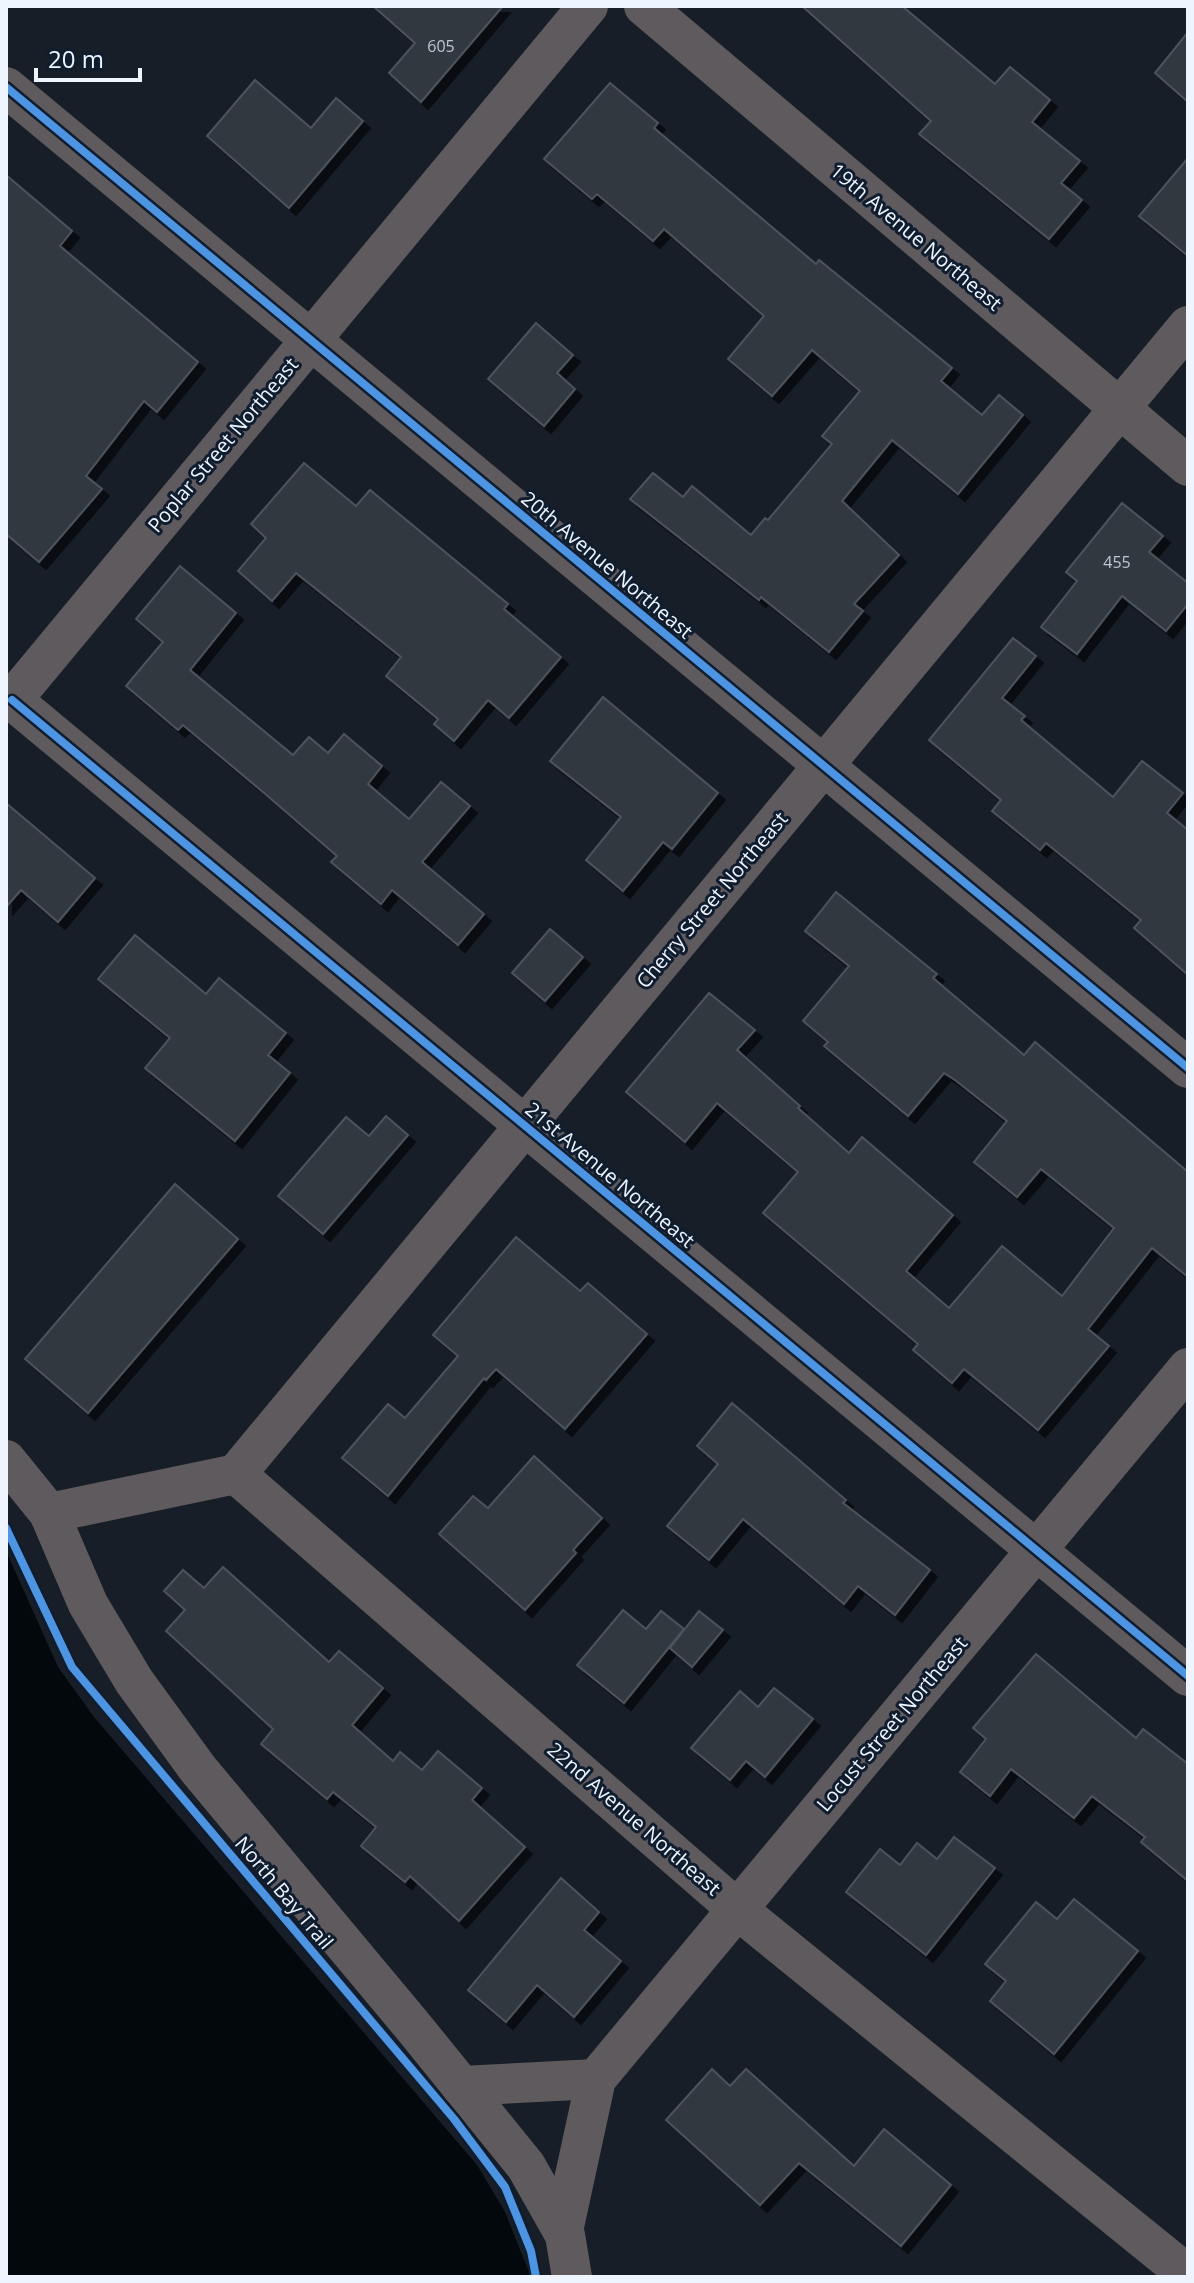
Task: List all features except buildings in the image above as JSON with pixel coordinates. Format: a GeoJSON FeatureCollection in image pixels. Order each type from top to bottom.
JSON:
{"type":"FeatureCollection","features":[{"type":"Feature","properties":{"kind":"street","name":"Poplar Street Northeast"},"geometry":{"type":"LineString","coordinates":[[9,700],[588,6]]}},
{"type":"Feature","properties":{"kind":"street","name":"19th Avenue Northeast"},"geometry":{"type":"LineString","coordinates":[[644,6],[1188,466]]}},
{"type":"Feature","properties":{"kind":"street","name":"20th Avenue Northeast"},"geometry":{"type":"LineString","coordinates":[[6,87],[1188,1068]]}},
{"type":"Feature","properties":{"kind":"street","name":"Cherry Street Northeast"},"geometry":{"type":"LineString","coordinates":[[236,1474],[1188,326]]}},
{"type":"Feature","properties":{"kind":"street","name":"21st Avenue Northeast"},"geometry":{"type":"LineString","coordinates":[[9,700],[1188,1676]]}},
{"type":"Feature","properties":{"kind":"street","name":"Locust Street Northeast"},"geometry":{"type":"LineString","coordinates":[[563,2231],[596,2079],[1188,1368]]}},
{"type":"Feature","properties":{"kind":"street"},"geometry":{"type":"LineString","coordinates":[[6,1460],[49,1513],[88,1604],[143,1694],[198,1769],[526,2166],[563,2231],[572,2277]]}},
{"type":"Feature","properties":{"kind":"street"},"geometry":{"type":"LineString","coordinates":[[49,1513],[236,1474]]}},
{"type":"Feature","properties":{"kind":"street","name":"22nd Avenue Northeast"},"geometry":{"type":"LineString","coordinates":[[236,1474],[738,1910],[1188,2275]]}},
{"type":"Feature","properties":{"kind":"street"},"geometry":{"type":"LineString","coordinates":[[461,2086],[596,2079]]}},
{"type":"Feature","properties":{"kind":"shaded area"},"geometry":{"type":"Polygon","coordinates":[[[6,1551],[58,1667],[94,1717],[477,2165],[505,2212],[531,2277],[6,2277],[6,1551]]]}},
{"type":"Feature","properties":{"kind":"cycle path"},"geometry":{"type":"LineString","coordinates":[[6,87],[1188,1068]]}},
{"type":"Feature","properties":{"kind":"cycle path"},"geometry":{"type":"LineString","coordinates":[[12,700],[1188,1676]]}},
{"type":"Feature","properties":{"kind":"cycle path","name":"North Bay Trail"},"geometry":{"type":"LineString","coordinates":[[6,1528],[72,1667],[454,2119],[505,2187],[531,2251],[536,2277]]}}]}
